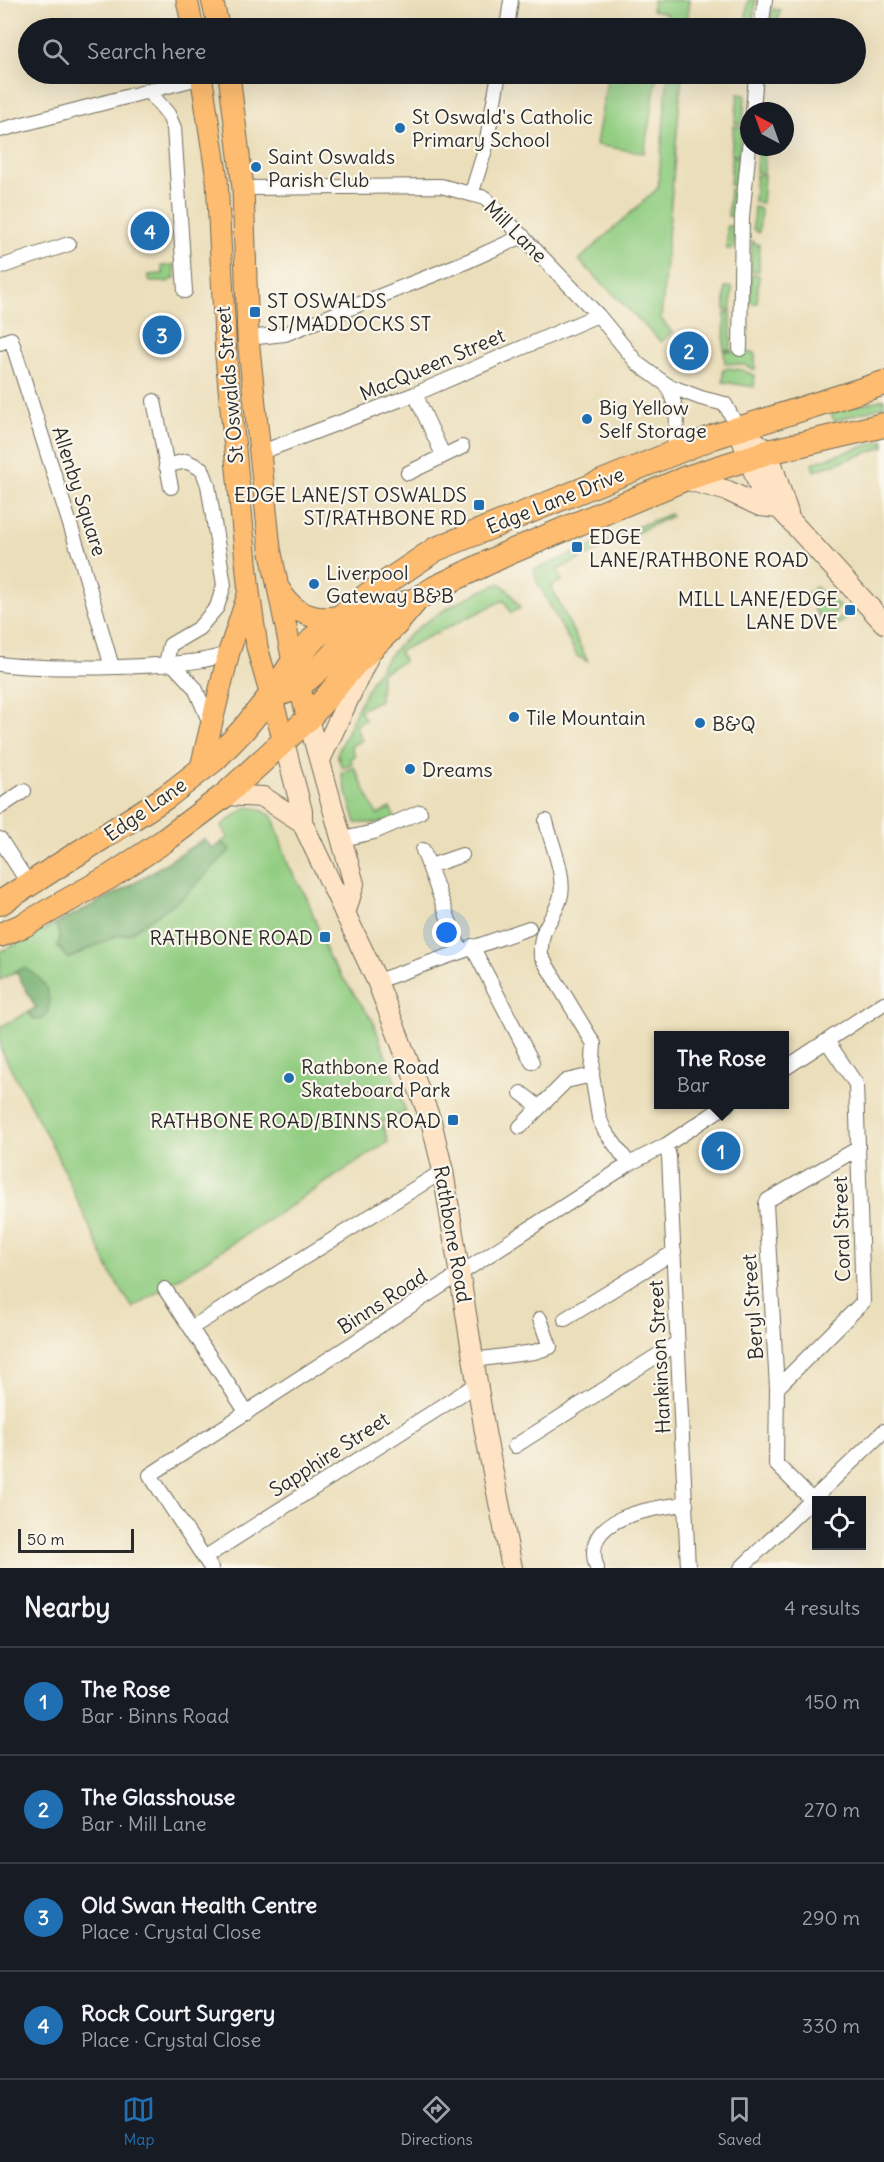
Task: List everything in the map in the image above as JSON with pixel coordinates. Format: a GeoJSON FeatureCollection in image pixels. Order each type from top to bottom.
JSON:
{"type":"FeatureCollection","features":[{"type":"Feature","properties":{"kind":"highway","name":"Edge Lane Drive"},"geometry":{"type":"LineString","coordinates":[[272,694],[295,673],[315,637],[340,616],[436,549],[738,428],[884,384]]}},
{"type":"Feature","properties":{"kind":"highway","name":"Edge Lane Drive"},"geometry":{"type":"LineString","coordinates":[[284,742],[308,719],[417,599],[508,553],[684,479],[758,455],[884,425]]}},
{"type":"Feature","properties":{"kind":"highway"},"geometry":{"type":"LineString","coordinates":[[295,673],[375,615],[417,599]]}},
{"type":"Feature","properties":{"kind":"highway","name":"Edge Lane"},"geometry":{"type":"LineString","coordinates":[[0,903],[30,886],[166,797],[200,771],[243,730],[272,694]]}},
{"type":"Feature","properties":{"kind":"highway","name":"Edge Lane"},"geometry":{"type":"LineString","coordinates":[[0,935],[33,920],[111,876],[164,841],[225,795],[284,742]]}},
{"type":"Feature","properties":{"kind":"main road"},"geometry":{"type":"LineString","coordinates":[[187,0],[191,18]]}},
{"type":"Feature","properties":{"kind":"main road"},"geometry":{"type":"LineString","coordinates":[[212,0],[216,18]]}},
{"type":"Feature","properties":{"kind":"main road","name":"St Oswalds Street"},"geometry":{"type":"LineString","coordinates":[[203,84],[217,179],[226,357],[249,592],[258,647],[284,742]]}},
{"type":"Feature","properties":{"kind":"main road","name":"St Oswalds Street"},"geometry":{"type":"LineString","coordinates":[[230,84],[243,188],[248,338],[270,548],[295,673],[308,719]]}},
{"type":"Feature","properties":{"kind":"main road"},"geometry":{"type":"LineString","coordinates":[[738,428],[758,455],[784,513],[884,623]]}},
{"type":"Feature","properties":{"kind":"main road"},"geometry":{"type":"LineString","coordinates":[[684,479],[728,491],[760,506],[784,513]]}},
{"type":"Feature","properties":{"kind":"main road"},"geometry":{"type":"LineString","coordinates":[[239,496],[264,494]]}},
{"type":"Feature","properties":{"kind":"main road"},"geometry":{"type":"LineString","coordinates":[[278,587],[291,606],[303,613],[324,618],[340,616]]}},
{"type":"Feature","properties":{"kind":"main road"},"geometry":{"type":"LineString","coordinates":[[200,771],[229,652],[249,592]]}},
{"type":"Feature","properties":{"kind":"main road"},"geometry":{"type":"LineString","coordinates":[[320,760],[373,646]]}},
{"type":"Feature","properties":{"kind":"main road"},"geometry":{"type":"LineString","coordinates":[[308,719],[354,884],[345,915]]}},
{"type":"Feature","properties":{"kind":"main road","name":"Rathbone Road"},"geometry":{"type":"LineString","coordinates":[[284,742],[302,811],[302,822],[377,981],[422,1092],[443,1171],[477,1384],[512,1568]]}},
{"type":"Feature","properties":{"kind":"main road"},"geometry":{"type":"LineString","coordinates":[[225,795],[263,796],[302,822]]}},
{"type":"Feature","properties":{"kind":"street"},"geometry":{"type":"LineString","coordinates":[[508,18],[511,0]]}},
{"type":"Feature","properties":{"kind":"street"},"geometry":{"type":"LineString","coordinates":[[762,18],[765,0]]}},
{"type":"Feature","properties":{"kind":"street"},"geometry":{"type":"LineString","coordinates":[[0,130],[171,84]]}},
{"type":"Feature","properties":{"kind":"street"},"geometry":{"type":"LineString","coordinates":[[754,102],[755,84]]}},
{"type":"Feature","properties":{"kind":"street"},"geometry":{"type":"LineString","coordinates":[[472,192],[484,150],[497,85]]}},
{"type":"Feature","properties":{"kind":"street"},"geometry":{"type":"LineString","coordinates":[[148,90],[168,114],[174,128],[185,291]]}},
{"type":"Feature","properties":{"kind":"street"},"geometry":{"type":"LineString","coordinates":[[740,349],[742,217],[748,156]]}},
{"type":"Feature","properties":{"kind":"street","name":"Mill Lane"},"geometry":{"type":"LineString","coordinates":[[243,188],[441,186],[472,192],[485,198],[598,315],[638,364],[667,384],[690,394],[725,404],[738,428]]}},
{"type":"Feature","properties":{"kind":"street"},"geometry":{"type":"LineString","coordinates":[[248,338],[285,334],[468,261],[523,236]]}},
{"type":"Feature","properties":{"kind":"street"},"geometry":{"type":"LineString","coordinates":[[0,267],[69,244]]}},
{"type":"Feature","properties":{"kind":"street","name":"MacQueen Street"},"geometry":{"type":"LineString","coordinates":[[260,453],[415,394],[598,315]]}},
{"type":"Feature","properties":{"kind":"street","name":"Allenby Square"},"geometry":{"type":"LineString","coordinates":[[0,343],[11,339],[81,560],[112,667]]}},
{"type":"Feature","properties":{"kind":"street"},"geometry":{"type":"LineString","coordinates":[[667,384],[677,406],[678,420],[672,453]]}},
{"type":"Feature","properties":{"kind":"street"},"geometry":{"type":"LineString","coordinates":[[415,394],[443,455]]}},
{"type":"Feature","properties":{"kind":"street"},"geometry":{"type":"LineString","coordinates":[[154,401],[171,487]]}},
{"type":"Feature","properties":{"kind":"street"},"geometry":{"type":"LineString","coordinates":[[408,473],[462,447]]}},
{"type":"Feature","properties":{"kind":"street"},"geometry":{"type":"LineString","coordinates":[[166,465],[186,462],[202,469],[208,485],[224,585],[217,607],[199,628],[170,645],[169,664]]}},
{"type":"Feature","properties":{"kind":"street"},"geometry":{"type":"LineString","coordinates":[[0,664],[112,667],[213,660],[229,652]]}},
{"type":"Feature","properties":{"kind":"street"},"geometry":{"type":"LineString","coordinates":[[169,664],[195,688],[211,728]]}},
{"type":"Feature","properties":{"kind":"street"},"geometry":{"type":"LineString","coordinates":[[0,807],[24,790]]}},
{"type":"Feature","properties":{"kind":"street"},"geometry":{"type":"LineString","coordinates":[[343,839],[374,832],[420,812]]}},
{"type":"Feature","properties":{"kind":"street"},"geometry":{"type":"LineString","coordinates":[[546,821],[561,881],[561,894],[556,909],[544,927],[540,941],[541,956],[594,1044],[592,1075],[599,1118],[605,1131],[629,1164]]}},
{"type":"Feature","properties":{"kind":"street"},"geometry":{"type":"LineString","coordinates":[[0,839],[30,886]]}},
{"type":"Feature","properties":{"kind":"street"},"geometry":{"type":"LineString","coordinates":[[423,850],[466,948],[532,1062]]}},
{"type":"Feature","properties":{"kind":"street"},"geometry":{"type":"LineString","coordinates":[[430,866],[462,855]]}},
{"type":"Feature","properties":{"kind":"street"},"geometry":{"type":"LineString","coordinates":[[377,981],[466,948],[529,928]]}},
{"type":"Feature","properties":{"kind":"street"},"geometry":{"type":"LineString","coordinates":[[789,1066],[884,1003]]}},
{"type":"Feature","properties":{"kind":"street","name":"Coral Street"},"geometry":{"type":"LineString","coordinates":[[777,1388],[863,1302],[856,1084],[827,1041]]}},
{"type":"Feature","properties":{"kind":"street"},"geometry":{"type":"LineString","coordinates":[[520,1127],[538,1106],[566,1081],[592,1075]]}},
{"type":"Feature","properties":{"kind":"street"},"geometry":{"type":"LineString","coordinates":[[521,1093],[538,1106]]}},
{"type":"Feature","properties":{"kind":"street","name":"Binns Road"},"geometry":{"type":"LineString","coordinates":[[207,1563],[150,1475],[629,1164],[666,1145],[720,1109]]}},
{"type":"Feature","properties":{"kind":"street","name":"Hankinson Street"},"geometry":{"type":"LineString","coordinates":[[666,1145],[669,1157],[674,1252],[688,1568]]}},
{"type":"Feature","properties":{"kind":"street","name":"Beryl Street"},"geometry":{"type":"LineString","coordinates":[[812,1500],[776,1464],[777,1388],[765,1204],[808,1175],[857,1149]]}},
{"type":"Feature","properties":{"kind":"street"},"geometry":{"type":"LineString","coordinates":[[191,1328],[443,1171]]}},
{"type":"Feature","properties":{"kind":"street"},"geometry":{"type":"LineString","coordinates":[[566,1319],[674,1252]]}},
{"type":"Feature","properties":{"kind":"street"},"geometry":{"type":"LineString","coordinates":[[165,1289],[247,1413]]}},
{"type":"Feature","properties":{"kind":"street"},"geometry":{"type":"LineString","coordinates":[[474,1360],[534,1352],[550,1347],[540,1319]]}},
{"type":"Feature","properties":{"kind":"street"},"geometry":{"type":"LineString","coordinates":[[515,1446],[677,1343]]}},
{"type":"Feature","properties":{"kind":"street","name":"Sapphire Street"},"geometry":{"type":"LineString","coordinates":[[207,1563],[477,1384]]}},
{"type":"Feature","properties":{"kind":"street"},"geometry":{"type":"LineString","coordinates":[[816,1496],[884,1431]]}},
{"type":"Feature","properties":{"kind":"street"},"geometry":{"type":"LineString","coordinates":[[741,1568],[812,1500]]}},
{"type":"Feature","properties":{"kind":"street"},"geometry":{"type":"LineString","coordinates":[[597,1568],[595,1552],[599,1539],[617,1520],[640,1510],[686,1504]]}},
{"type":"Feature","properties":{"kind":"green space"},"geometry":{"type":"Polygon","coordinates":[[[653,0],[689,0],[687,18],[665,18],[666,13],[652,10],[653,0]]]}},
{"type":"Feature","properties":{"kind":"green space"},"geometry":{"type":"Polygon","coordinates":[[[748,0],[756,0],[753,18],[746,18],[748,0]]]}},
{"type":"Feature","properties":{"kind":"green space"},"geometry":{"type":"Polygon","coordinates":[[[772,9],[780,10],[779,18],[771,18],[772,9]]]}},
{"type":"Feature","properties":{"kind":"green space"},"geometry":{"type":"Polygon","coordinates":[[[606,84],[656,84],[644,153],[596,145],[606,84]]]}},
{"type":"Feature","properties":{"kind":"green space"},"geometry":{"type":"Polygon","coordinates":[[[667,84],[681,84],[661,319],[672,332],[661,342],[579,260],[658,188],[667,84]]]}},
{"type":"Feature","properties":{"kind":"green space"},"geometry":{"type":"Polygon","coordinates":[[[738,94],[745,95],[745,102],[740,102],[740,124],[735,123],[738,94]]]}},
{"type":"Feature","properties":{"kind":"green space"},"geometry":{"type":"Polygon","coordinates":[[[734,126],[740,127],[739,155],[731,154],[734,126]]]}},
{"type":"Feature","properties":{"kind":"green space"},"geometry":{"type":"Polygon","coordinates":[[[732,156],[739,157],[737,185],[730,185],[732,156]]]}},
{"type":"Feature","properties":{"kind":"green space"},"geometry":{"type":"Polygon","coordinates":[[[757,156],[765,156],[764,173],[756,172],[757,156]]]}},
{"type":"Feature","properties":{"kind":"green space"},"geometry":{"type":"Polygon","coordinates":[[[756,175],[764,175],[762,203],[754,202],[756,175]]]}},
{"type":"Feature","properties":{"kind":"green space"},"geometry":{"type":"Polygon","coordinates":[[[730,189],[737,189],[735,217],[728,216],[730,189]]]}},
{"type":"Feature","properties":{"kind":"green space"},"geometry":{"type":"Polygon","coordinates":[[[754,207],[761,209],[759,233],[753,229],[754,207]]]}},
{"type":"Feature","properties":{"kind":"green space"},"geometry":{"type":"Polygon","coordinates":[[[727,226],[734,226],[734,249],[727,249],[727,226]]]}},
{"type":"Feature","properties":{"kind":"green space"},"geometry":{"type":"Polygon","coordinates":[[[752,241],[759,245],[759,271],[751,271],[752,241]]]}},
{"type":"Feature","properties":{"kind":"green space"},"geometry":{"type":"Polygon","coordinates":[[[174,265],[175,278],[167,282],[150,282],[148,275],[163,274],[162,266],[174,265]]]}},
{"type":"Feature","properties":{"kind":"green space"},"geometry":{"type":"Polygon","coordinates":[[[752,274],[759,275],[757,303],[750,303],[752,274]]]}},
{"type":"Feature","properties":{"kind":"green space"},"geometry":{"type":"Polygon","coordinates":[[[725,287],[732,287],[731,310],[725,310],[725,287]]]}},
{"type":"Feature","properties":{"kind":"green space"},"geometry":{"type":"Polygon","coordinates":[[[731,312],[731,350],[724,350],[725,313],[731,312]]]}},
{"type":"Feature","properties":{"kind":"green space"},"geometry":{"type":"Polygon","coordinates":[[[724,351],[755,353],[755,370],[745,365],[725,363],[724,351]]]}},
{"type":"Feature","properties":{"kind":"green space"},"geometry":{"type":"Polygon","coordinates":[[[728,368],[742,370],[755,376],[754,387],[723,382],[723,370],[728,368]]]}},
{"type":"Feature","properties":{"kind":"green space"},"geometry":{"type":"Polygon","coordinates":[[[884,399],[884,406],[834,421],[831,412],[884,399]]]}},
{"type":"Feature","properties":{"kind":"green space"},"geometry":{"type":"Polygon","coordinates":[[[884,440],[884,447],[814,471],[812,463],[884,440]]]}},
{"type":"Feature","properties":{"kind":"green space"},"geometry":{"type":"Polygon","coordinates":[[[670,514],[672,516],[619,541],[617,535],[670,514]]]}},
{"type":"Feature","properties":{"kind":"green space"},"geometry":{"type":"Polygon","coordinates":[[[607,540],[610,545],[557,570],[562,581],[551,586],[588,662],[577,656],[537,581],[534,570],[607,540]]]}},
{"type":"Feature","properties":{"kind":"green space"},"geometry":{"type":"Polygon","coordinates":[[[500,583],[510,592],[520,608],[511,613],[504,600],[399,651],[404,661],[381,673],[380,700],[360,710],[365,720],[355,725],[362,740],[351,746],[355,756],[350,758],[352,763],[342,768],[337,754],[366,690],[389,656],[426,622],[469,597],[500,583]]]}},
{"type":"Feature","properties":{"kind":"green space"},"geometry":{"type":"Polygon","coordinates":[[[816,587],[840,607],[830,617],[835,623],[846,613],[843,622],[833,626],[823,622],[814,609],[817,606],[806,596],[816,587]]]}},
{"type":"Feature","properties":{"kind":"green space"},"geometry":{"type":"Polygon","coordinates":[[[354,767],[377,815],[390,808],[395,818],[378,823],[356,823],[341,773],[354,767]]]}},
{"type":"Feature","properties":{"kind":"green space"},"geometry":{"type":"Polygon","coordinates":[[[247,807],[260,809],[273,817],[289,867],[307,898],[329,958],[373,1021],[406,1112],[382,1122],[388,1142],[133,1308],[112,1276],[55,1151],[0,1048],[0,1027],[36,1008],[16,971],[0,980],[0,952],[130,886],[204,839],[213,849],[228,837],[221,826],[247,807]]]}},
{"type":"Feature","properties":{"kind":"green space"},"geometry":{"type":"Polygon","coordinates":[[[204,839],[213,849],[222,843],[231,849],[185,896],[129,934],[113,937],[68,959],[57,946],[60,939],[56,924],[130,886],[204,839]]]}},
{"type":"Feature","properties":{"kind":"green space"},"geometry":{"type":"Polygon","coordinates":[[[24,968],[41,980],[47,991],[48,1013],[41,1020],[34,1019],[28,1012],[36,1008],[16,971],[24,968]]]}},
{"type":"Feature","properties":{"kind":"place","name":"St Oswald's Catholic Primary School"},"geometry":{"type":"Point","coordinates":[400,128]}},
{"type":"Feature","properties":{"kind":"place","name":"Saint Oswalds Parish Club"},"geometry":{"type":"Point","coordinates":[256,167]}},
{"type":"Feature","properties":{"kind":"place","name":"Rock Court Surgery"},"geometry":{"type":"Point","coordinates":[150,231]}},
{"type":"Feature","properties":{"kind":"place","name":"ST OSWALDS ST/MADDOCKS ST"},"geometry":{"type":"Point","coordinates":[255,312]}},
{"type":"Feature","properties":{"kind":"place","name":"Old Swan Health Centre"},"geometry":{"type":"Point","coordinates":[162,335]}},
{"type":"Feature","properties":{"kind":"place","name":"The Glasshouse"},"geometry":{"type":"Point","coordinates":[689,351]}},
{"type":"Feature","properties":{"kind":"place","name":"Big Yellow Self Storage"},"geometry":{"type":"Point","coordinates":[587,419]}},
{"type":"Feature","properties":{"kind":"place","name":"EDGE LANE/ST OSWALDS ST/RATHBONE RD"},"geometry":{"type":"Point","coordinates":[479,505]}},
{"type":"Feature","properties":{"kind":"place","name":"EDGE LANE/RATHBONE ROAD"},"geometry":{"type":"Point","coordinates":[577,547]}},
{"type":"Feature","properties":{"kind":"place","name":"Liverpool Gateway B&B"},"geometry":{"type":"Point","coordinates":[314,584]}},
{"type":"Feature","properties":{"kind":"place","name":"MILL LANE/EDGE LANE DVE"},"geometry":{"type":"Point","coordinates":[850,610]}},
{"type":"Feature","properties":{"kind":"place","name":"Tile Mountain"},"geometry":{"type":"Point","coordinates":[514,717]}},
{"type":"Feature","properties":{"kind":"place","name":"B&Q"},"geometry":{"type":"Point","coordinates":[700,723]}},
{"type":"Feature","properties":{"kind":"place","name":"Dreams"},"geometry":{"type":"Point","coordinates":[410,769]}},
{"type":"Feature","properties":{"kind":"place","name":"RATHBONE ROAD"},"geometry":{"type":"Point","coordinates":[325,937]}},
{"type":"Feature","properties":{"kind":"place","name":"Rathbone Road Skateboard Park"},"geometry":{"type":"Point","coordinates":[289,1078]}},
{"type":"Feature","properties":{"kind":"place","name":"RATHBONE ROAD/BINNS ROAD"},"geometry":{"type":"Point","coordinates":[453,1120]}},
{"type":"Feature","properties":{"kind":"place","name":"The Rose"},"geometry":{"type":"Point","coordinates":[721,1151]}}]}
